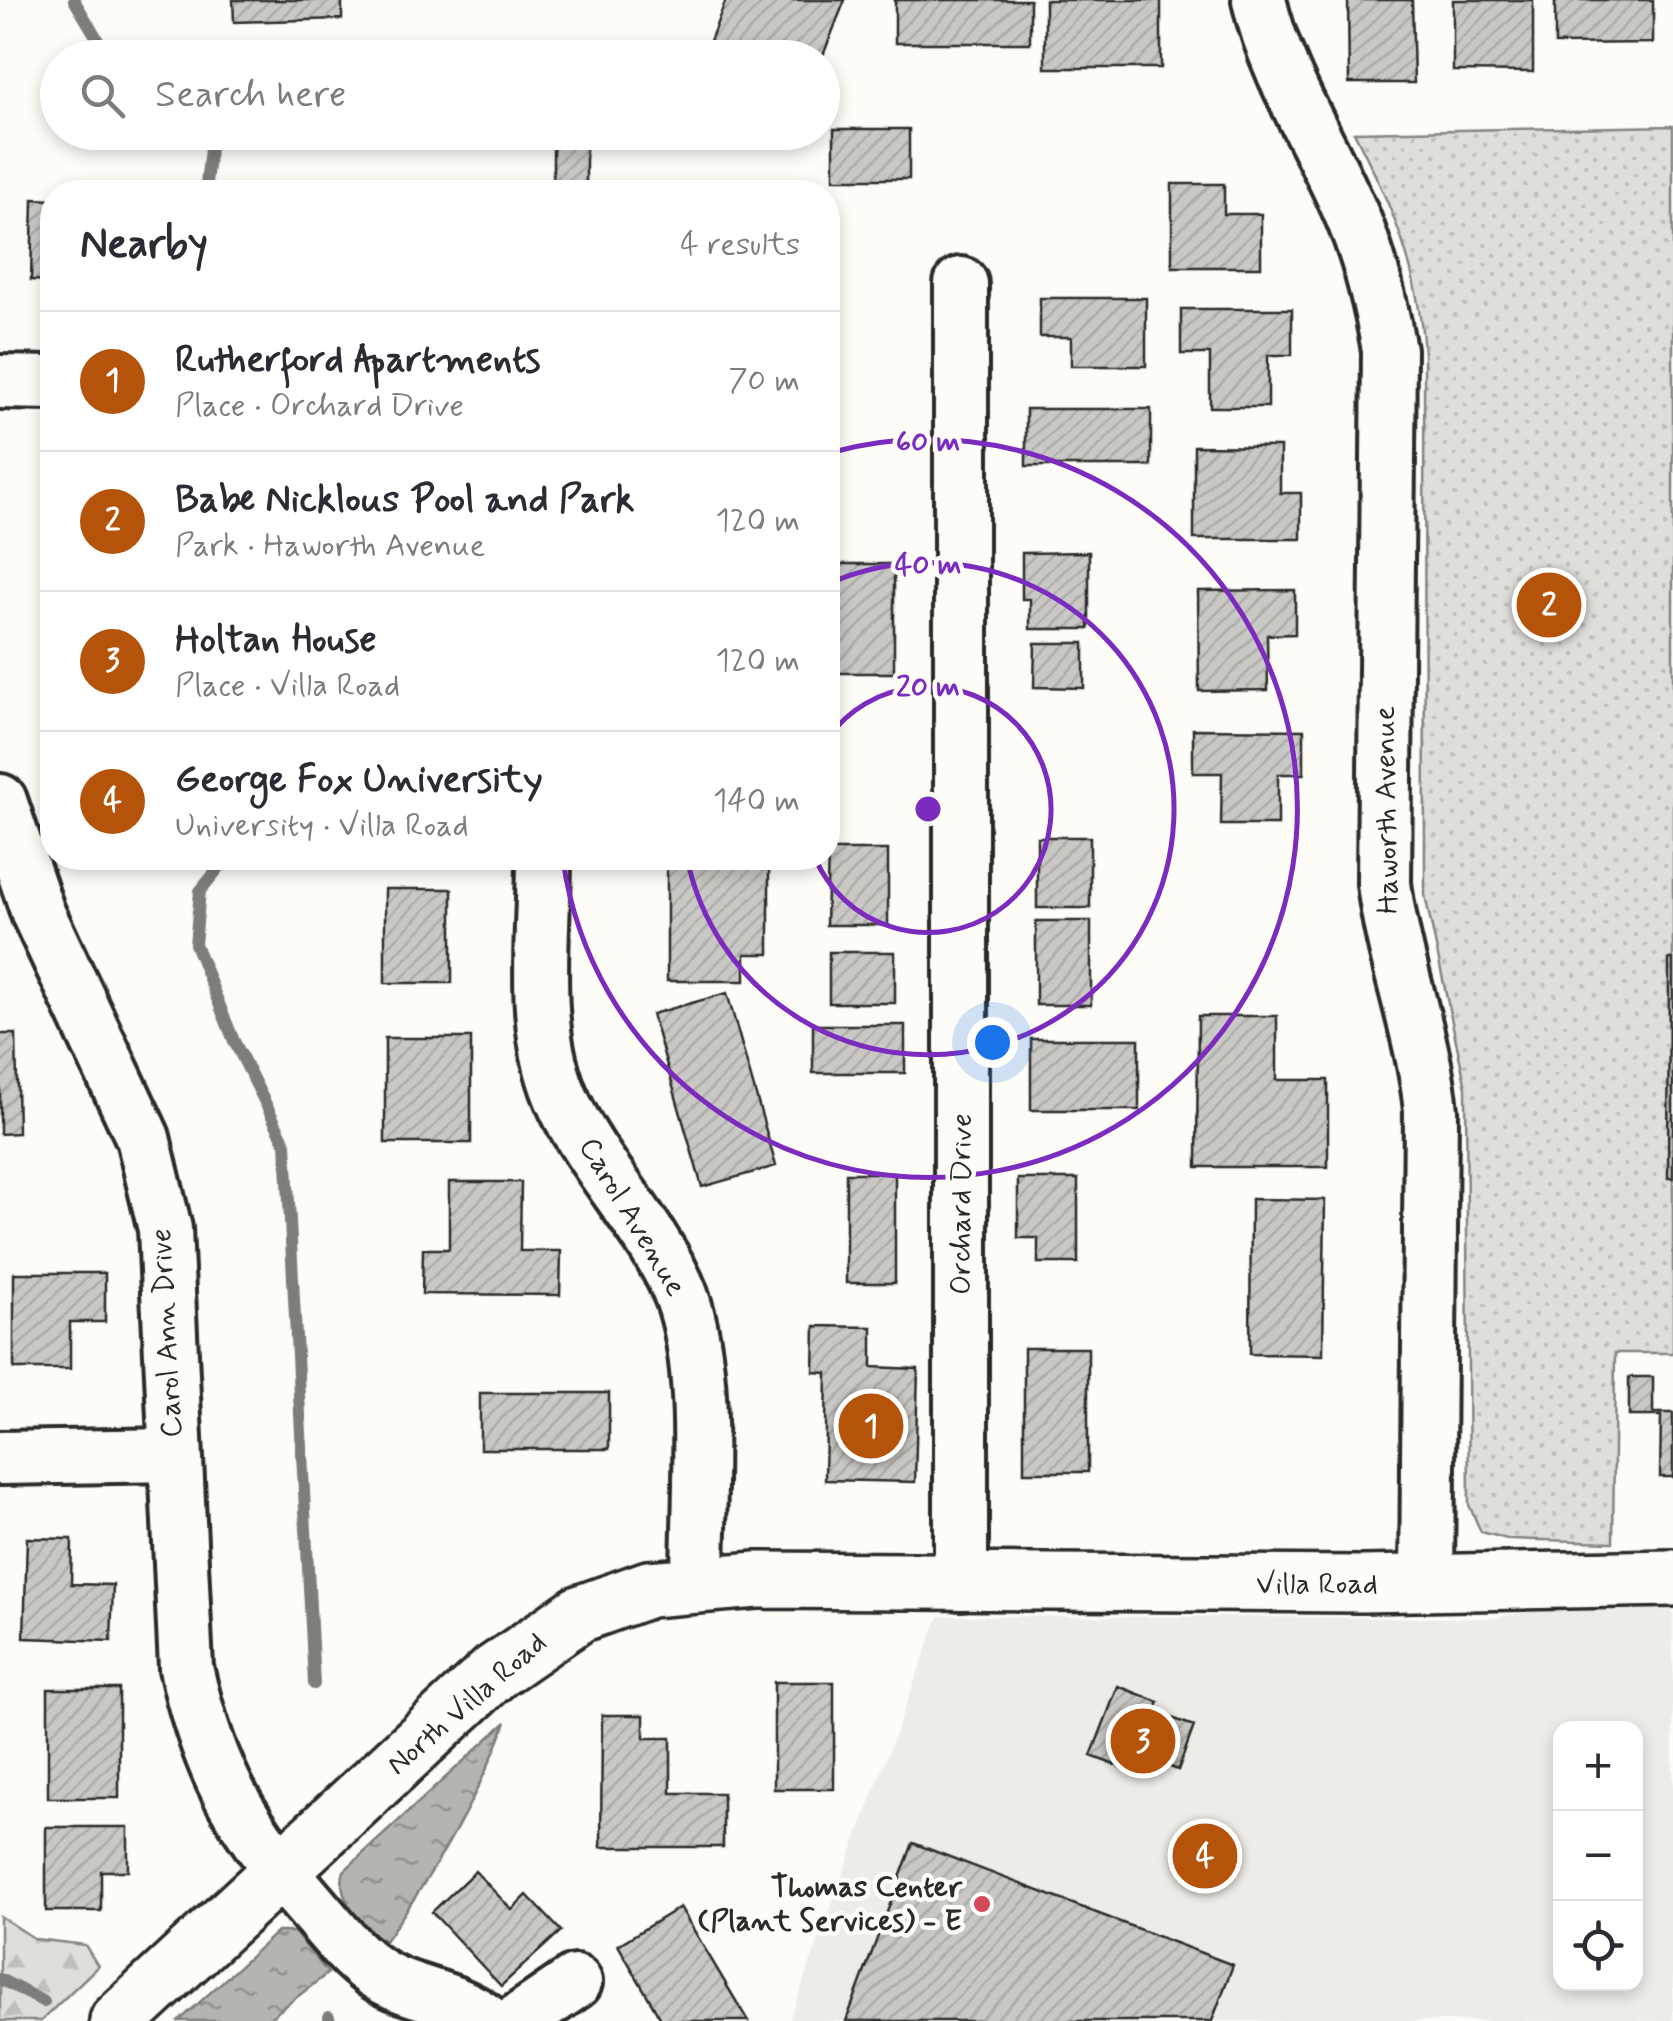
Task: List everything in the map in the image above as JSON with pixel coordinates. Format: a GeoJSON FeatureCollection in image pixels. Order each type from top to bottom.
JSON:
{"type":"FeatureCollection","features":[{"type":"Feature","properties":{"kind":"main road","name":"Villa Road"},"geometry":{"type":"LineString","coordinates":[[961,1583],[1673,1578]]}},
{"type":"Feature","properties":{"kind":"main road","name":"North Villa Road"},"geometry":{"type":"LineString","coordinates":[[118,2021],[531,1644],[579,1614],[649,1588],[698,1583],[961,1583]]}},
{"type":"Feature","properties":{"kind":"street","name":"Haworth Avenue"},"geometry":{"type":"LineString","coordinates":[[1258,0],[1378,284],[1389,350],[1384,883],[1390,938],[1426,1059],[1432,1110],[1426,1582]]}},
{"type":"Feature","properties":{"kind":"street","name":"Orchard Drive"},"geometry":{"type":"LineString","coordinates":[[961,284],[961,1583]]}},
{"type":"Feature","properties":{"kind":"street"},"geometry":{"type":"LineString","coordinates":[[0,382],[40,383]]}},
{"type":"Feature","properties":{"kind":"street","name":"Carol Ann Drive"},"geometry":{"type":"LineString","coordinates":[[0,801],[19,917],[143,1138],[164,1229],[186,1668],[200,1730],[218,1780],[282,1873],[343,1944],[375,1972],[454,2003],[486,2021]]}},
{"type":"Feature","properties":{"kind":"street","name":"Carol Avenue"},"geometry":{"type":"LineString","coordinates":[[544,870],[544,1024],[550,1069],[565,1107],[680,1292],[692,1334],[698,1583]]}},
{"type":"Feature","properties":{"kind":"street"},"geometry":{"type":"LineString","coordinates":[[0,1458],[173,1454]]}},
{"type":"Feature","properties":{"kind":"street"},"geometry":{"type":"LineString","coordinates":[[518,2021],[574,1982]]}},
{"type":"Feature","properties":{"kind":"shaded area"},"geometry":{"type":"Polygon","coordinates":[[[1558,1607],[1673,1609],[1673,2021],[789,2021],[939,1616],[1494,1618],[1558,1607]]]}},
{"type":"Feature","properties":{"kind":"green space"},"geometry":{"type":"Polygon","coordinates":[[[1673,126],[1673,1353],[1615,1353],[1613,1542],[1507,1539],[1481,1532],[1469,1505],[1466,1088],[1425,895],[1421,321],[1401,238],[1354,132],[1673,126]]]}},
{"type":"Feature","properties":{"kind":"green space"},"geometry":{"type":"Polygon","coordinates":[[[0,1916],[35,1939],[85,1945],[98,1966],[41,2021],[0,2021],[0,1916]]]}},
{"type":"Feature","properties":{"kind":"water"},"geometry":{"type":"Polygon","coordinates":[[[506,1722],[453,1836],[385,1941],[352,1911],[343,1892],[344,1871],[506,1722]]]}},
{"type":"Feature","properties":{"kind":"water"},"geometry":{"type":"Polygon","coordinates":[[[277,1932],[294,1932],[328,1973],[266,2021],[179,2021],[277,1932]]]}},
{"type":"Feature","properties":{"kind":"building"},"geometry":{"type":"Polygon","coordinates":[[[233,0],[342,0],[342,19],[234,22],[233,0]]]}},
{"type":"Feature","properties":{"kind":"building"},"geometry":{"type":"Polygon","coordinates":[[[726,0],[845,0],[829,40],[710,40],[726,0]]]}},
{"type":"Feature","properties":{"kind":"building"},"geometry":{"type":"Polygon","coordinates":[[[895,0],[1030,0],[1030,43],[895,43],[895,0]]]}},
{"type":"Feature","properties":{"kind":"building"},"geometry":{"type":"Polygon","coordinates":[[[1045,0],[1161,0],[1161,68],[1045,68],[1045,0]]]}},
{"type":"Feature","properties":{"kind":"building"},"geometry":{"type":"Polygon","coordinates":[[[1348,0],[1412,0],[1414,83],[1349,83],[1348,0]]]}},
{"type":"Feature","properties":{"kind":"building"},"geometry":{"type":"Polygon","coordinates":[[[1453,0],[1533,0],[1533,72],[1453,71],[1453,0]]]}},
{"type":"Feature","properties":{"kind":"building"},"geometry":{"type":"Polygon","coordinates":[[[1555,0],[1653,0],[1653,43],[1555,44],[1555,0]]]}},
{"type":"Feature","properties":{"kind":"building"},"geometry":{"type":"Polygon","coordinates":[[[840,129],[909,129],[909,179],[834,179],[834,150],[840,150],[840,129]]]}},
{"type":"Feature","properties":{"kind":"building"},"geometry":{"type":"Polygon","coordinates":[[[553,150],[586,150],[586,180],[553,180],[553,150]]]}},
{"type":"Feature","properties":{"kind":"building"},"geometry":{"type":"Polygon","coordinates":[[[1172,184],[1224,184],[1224,214],[1261,214],[1261,267],[1172,267],[1172,184]]]}},
{"type":"Feature","properties":{"kind":"building"},"geometry":{"type":"Polygon","coordinates":[[[33,199],[40,199],[40,280],[31,280],[33,199]]]}},
{"type":"Feature","properties":{"kind":"building"},"geometry":{"type":"Polygon","coordinates":[[[1040,298],[1146,298],[1146,366],[1071,366],[1071,337],[1040,337],[1040,298]]]}},
{"type":"Feature","properties":{"kind":"building"},"geometry":{"type":"Polygon","coordinates":[[[1181,309],[1292,309],[1292,355],[1268,355],[1268,407],[1210,407],[1210,354],[1181,354],[1181,309]]]}},
{"type":"Feature","properties":{"kind":"building"},"geometry":{"type":"Polygon","coordinates":[[[1026,409],[1151,409],[1151,466],[1026,466],[1026,409]]]}},
{"type":"Feature","properties":{"kind":"building"},"geometry":{"type":"Polygon","coordinates":[[[1194,446],[1280,447],[1280,493],[1301,493],[1301,539],[1194,539],[1194,446]]]}},
{"type":"Feature","properties":{"kind":"building"},"geometry":{"type":"Polygon","coordinates":[[[1089,552],[1089,629],[1030,629],[1030,599],[1022,599],[1022,553],[1089,552]]]}},
{"type":"Feature","properties":{"kind":"building"},"geometry":{"type":"Polygon","coordinates":[[[840,564],[894,564],[894,673],[840,673],[840,564]]]}},
{"type":"Feature","properties":{"kind":"building"},"geometry":{"type":"Polygon","coordinates":[[[1295,590],[1295,634],[1267,635],[1268,690],[1199,691],[1198,591],[1295,590]]]}},
{"type":"Feature","properties":{"kind":"building"},"geometry":{"type":"Polygon","coordinates":[[[1035,643],[1084,643],[1084,688],[1034,687],[1035,643]]]}},
{"type":"Feature","properties":{"kind":"building"},"geometry":{"type":"Polygon","coordinates":[[[1193,729],[1304,730],[1304,774],[1278,774],[1278,825],[1221,825],[1222,773],[1193,773],[1193,729]]]}},
{"type":"Feature","properties":{"kind":"building"},"geometry":{"type":"Polygon","coordinates":[[[1037,837],[1090,837],[1090,908],[1037,908],[1037,837]]]}},
{"type":"Feature","properties":{"kind":"building"},"geometry":{"type":"Polygon","coordinates":[[[840,850],[888,850],[888,925],[826,925],[827,870],[840,870],[840,850]]]}},
{"type":"Feature","properties":{"kind":"building"},"geometry":{"type":"Polygon","coordinates":[[[667,870],[769,870],[769,954],[745,954],[745,981],[667,981],[667,870]]]}},
{"type":"Feature","properties":{"kind":"building"},"geometry":{"type":"Polygon","coordinates":[[[385,889],[452,889],[452,983],[385,983],[385,889]]]}},
{"type":"Feature","properties":{"kind":"building"},"geometry":{"type":"Polygon","coordinates":[[[1036,921],[1091,921],[1091,1005],[1036,1005],[1036,921]]]}},
{"type":"Feature","properties":{"kind":"building"},"geometry":{"type":"Polygon","coordinates":[[[829,952],[895,952],[895,1003],[829,1003],[829,952]]]}},
{"type":"Feature","properties":{"kind":"building"},"geometry":{"type":"Polygon","coordinates":[[[1669,959],[1673,959],[1673,1178],[1668,1178],[1669,959]]]}},
{"type":"Feature","properties":{"kind":"building"},"geometry":{"type":"Polygon","coordinates":[[[727,993],[776,1166],[702,1187],[652,1014],[727,993]]]}},
{"type":"Feature","properties":{"kind":"building"},"geometry":{"type":"Polygon","coordinates":[[[1198,1016],[1277,1016],[1277,1080],[1328,1080],[1328,1167],[1197,1167],[1198,1016]]]}},
{"type":"Feature","properties":{"kind":"building"},"geometry":{"type":"Polygon","coordinates":[[[813,1025],[905,1025],[905,1073],[813,1073],[813,1025]]]}},
{"type":"Feature","properties":{"kind":"building"},"geometry":{"type":"Polygon","coordinates":[[[0,1034],[16,1034],[18,1133],[0,1134],[0,1034]]]}},
{"type":"Feature","properties":{"kind":"building"},"geometry":{"type":"Polygon","coordinates":[[[385,1038],[471,1038],[471,1143],[385,1143],[385,1038]]]}},
{"type":"Feature","properties":{"kind":"building"},"geometry":{"type":"Polygon","coordinates":[[[1031,1039],[1139,1039],[1139,1110],[1031,1110],[1031,1039]]]}},
{"type":"Feature","properties":{"kind":"building"},"geometry":{"type":"Polygon","coordinates":[[[846,1173],[895,1173],[895,1283],[846,1283],[846,1173]]]}},
{"type":"Feature","properties":{"kind":"building"},"geometry":{"type":"Polygon","coordinates":[[[1018,1179],[1078,1179],[1078,1263],[1038,1263],[1038,1238],[1018,1238],[1018,1179]]]}},
{"type":"Feature","properties":{"kind":"building"},"geometry":{"type":"Polygon","coordinates":[[[449,1182],[521,1182],[520,1251],[561,1251],[560,1295],[422,1294],[423,1249],[449,1249],[449,1182]]]}},
{"type":"Feature","properties":{"kind":"building"},"geometry":{"type":"Polygon","coordinates":[[[1251,1199],[1325,1200],[1323,1355],[1250,1354],[1251,1199]]]}},
{"type":"Feature","properties":{"kind":"building"},"geometry":{"type":"Polygon","coordinates":[[[14,1273],[105,1273],[105,1322],[70,1322],[70,1369],[14,1369],[14,1273]]]}},
{"type":"Feature","properties":{"kind":"building"},"geometry":{"type":"Polygon","coordinates":[[[815,1326],[872,1327],[872,1367],[918,1369],[915,1482],[825,1480],[827,1373],[814,1372],[815,1326]]]}},
{"type":"Feature","properties":{"kind":"building"},"geometry":{"type":"Polygon","coordinates":[[[1024,1348],[1088,1348],[1088,1472],[1024,1472],[1024,1348]]]}},
{"type":"Feature","properties":{"kind":"building"},"geometry":{"type":"Polygon","coordinates":[[[1629,1377],[1653,1377],[1653,1413],[1673,1413],[1673,1477],[1660,1477],[1661,1416],[1629,1416],[1629,1377]]]}},
{"type":"Feature","properties":{"kind":"building"},"geometry":{"type":"Polygon","coordinates":[[[480,1393],[609,1393],[609,1449],[480,1449],[480,1393]]]}},
{"type":"Feature","properties":{"kind":"building"},"geometry":{"type":"Polygon","coordinates":[[[27,1538],[72,1539],[71,1584],[113,1585],[111,1641],[24,1638],[27,1538]]]}},
{"type":"Feature","properties":{"kind":"building"},"geometry":{"type":"Polygon","coordinates":[[[774,1682],[834,1682],[834,1789],[774,1789],[774,1682]]]}},
{"type":"Feature","properties":{"kind":"building"},"geometry":{"type":"Polygon","coordinates":[[[1118,1686],[1159,1702],[1155,1712],[1194,1726],[1178,1770],[1142,1756],[1136,1773],[1091,1756],[1118,1686]]]}},
{"type":"Feature","properties":{"kind":"building"},"geometry":{"type":"Polygon","coordinates":[[[48,1689],[119,1689],[119,1798],[48,1798],[48,1689]]]}},
{"type":"Feature","properties":{"kind":"building"},"geometry":{"type":"Polygon","coordinates":[[[602,1715],[644,1715],[644,1738],[671,1738],[671,1793],[723,1793],[723,1847],[601,1847],[602,1715]]]}},
{"type":"Feature","properties":{"kind":"building"},"geometry":{"type":"Polygon","coordinates":[[[46,1827],[128,1827],[128,1871],[101,1871],[101,1911],[46,1911],[46,1827]]]}},
{"type":"Feature","properties":{"kind":"building","name":"Thomas Center (Plant Services) - E"},"geometry":{"type":"Polygon","coordinates":[[[913,1843],[1233,1965],[1212,2021],[846,2021],[913,1843]]]}},
{"type":"Feature","properties":{"kind":"building"},"geometry":{"type":"Polygon","coordinates":[[[475,1871],[512,1910],[527,1895],[561,1931],[501,1986],[432,1912],[475,1871]]]}},
{"type":"Feature","properties":{"kind":"building"},"geometry":{"type":"Polygon","coordinates":[[[680,1907],[748,2021],[662,2021],[618,1945],[680,1907]]]}},
{"type":"Feature","properties":{"kind":"waterway"},"geometry":{"type":"LineString","coordinates":[[74,0],[98,40]]}},
{"type":"Feature","properties":{"kind":"waterway"},"geometry":{"type":"LineString","coordinates":[[206,180],[210,150]]}},
{"type":"Feature","properties":{"kind":"waterway"},"geometry":{"type":"LineString","coordinates":[[217,870],[200,891],[195,944],[234,1041],[286,1144],[314,1684]]}},
{"type":"Feature","properties":{"kind":"waterway"},"geometry":{"type":"LineString","coordinates":[[0,1979],[44,2002]]}},
{"type":"Feature","properties":{"kind":"waterway"},"geometry":{"type":"LineString","coordinates":[[329,2017],[330,2021]]}},
{"type":"Feature","properties":{"kind":"place","name":"Babe Nicklous Pool and Park"},"geometry":{"type":"Point","coordinates":[1549,605]}},
{"type":"Feature","properties":{"kind":"place","name":"Rutherford Apartments"},"geometry":{"type":"Point","coordinates":[871,1426]}},
{"type":"Feature","properties":{"kind":"place","name":"Holtan House"},"geometry":{"type":"Point","coordinates":[1143,1741]}},
{"type":"Feature","properties":{"kind":"place","name":"George Fox University"},"geometry":{"type":"Point","coordinates":[1205,1856]}},
{"type":"Feature","properties":{"kind":"place","name":"Thomas Center (Plant Services) - E"},"geometry":{"type":"Point","coordinates":[982,1904]}}]}
